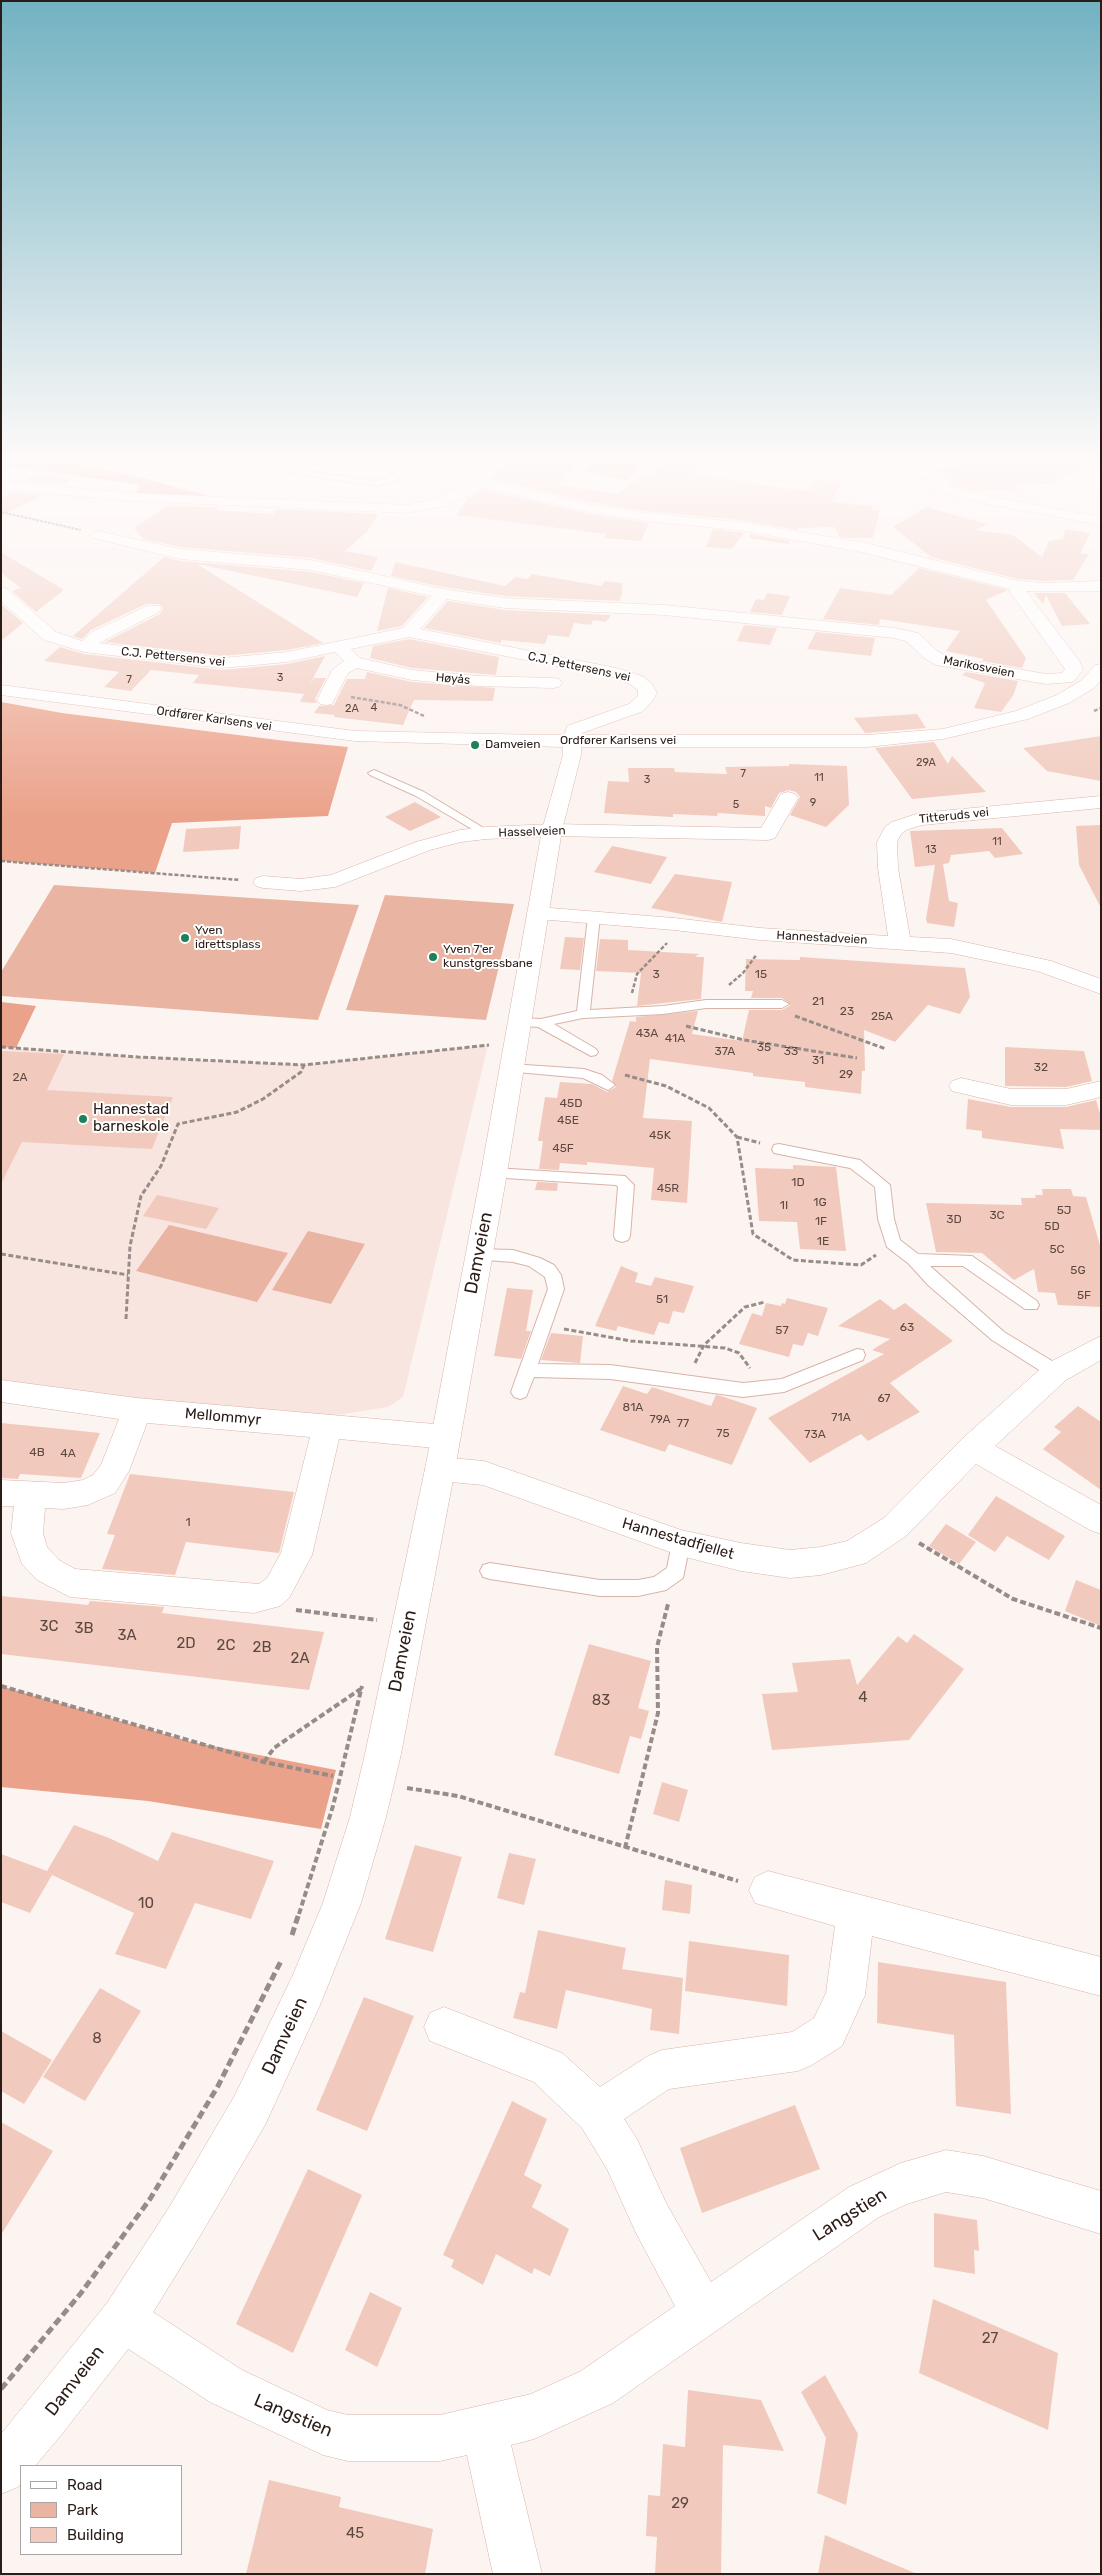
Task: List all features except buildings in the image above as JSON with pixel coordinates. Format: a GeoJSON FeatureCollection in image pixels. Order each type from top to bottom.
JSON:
{"type":"FeatureCollection","features":[{"type":"Feature","properties":{"kind":"street","name":"Marikosveien"},"geometry":{"type":"LineString","coordinates":[[371,578],[443,594],[505,603],[664,610],[894,633],[912,637],[930,654],[942,661],[1046,679],[1067,678],[1074,670],[1074,666],[1018,592],[1018,586]]}},
{"type":"Feature","properties":{"kind":"street"},"geometry":{"type":"LineString","coordinates":[[986,578],[1018,586],[1045,588],[1101,586]]}},
{"type":"Feature","properties":{"kind":"street","name":"C.J. Pettersens vei"},"geometry":{"type":"LineString","coordinates":[[1,592],[50,636],[84,647],[222,663],[287,657],[409,632],[616,673],[636,680],[646,688],[648,693],[645,699],[635,708],[572,730],[572,741]]}},
{"type":"Feature","properties":{"kind":"street"},"geometry":{"type":"LineString","coordinates":[[409,632],[443,594]]}},
{"type":"Feature","properties":{"kind":"street","name":"C.J. Pettersens vei"},"geometry":{"type":"LineString","coordinates":[[84,647],[98,636],[153,609]]}},
{"type":"Feature","properties":{"kind":"street"},"geometry":{"type":"LineString","coordinates":[[1,613],[21,611]]}},
{"type":"Feature","properties":{"kind":"street"},"geometry":{"type":"LineString","coordinates":[[327,697],[341,670],[354,662],[338,646]]}},
{"type":"Feature","properties":{"kind":"street","name":"Høyås"},"geometry":{"type":"LineString","coordinates":[[354,662],[412,675],[478,681],[553,683]]}},
{"type":"Feature","properties":{"kind":"street","name":"Ordfører Karlsens vei"},"geometry":{"type":"LineString","coordinates":[[1,690],[355,736],[572,741],[867,740],[943,734],[1022,715],[1063,699],[1088,684],[1101,669]]}},
{"type":"Feature","properties":{"kind":"street","name":"Damveien"},"geometry":{"type":"LineString","coordinates":[[1,2470],[46,2418],[124,2319],[250,2110],[306,1991],[342,1903],[368,1817],[383,1754],[443,1453],[511,1068],[525,1030],[538,913],[552,830],[572,756],[572,741]]}},
{"type":"Feature","properties":{"kind":"street","name":"Hasselveien"},"geometry":{"type":"LineString","coordinates":[[263,882],[301,885],[336,881],[423,846],[460,836],[486,833],[552,830],[768,834],[788,798]]}},
{"type":"Feature","properties":{"kind":"street","name":"Titteruds vei"},"geometry":{"type":"LineString","coordinates":[[900,942],[888,868],[887,842],[892,831],[899,826],[919,819],[1101,802]]}},
{"type":"Feature","properties":{"kind":"street","name":"Hannestadveien"},"geometry":{"type":"LineString","coordinates":[[538,913],[674,924],[760,934],[950,946],[990,953],[1043,966],[1101,987]]}},
{"type":"Feature","properties":{"kind":"street"},"geometry":{"type":"LineString","coordinates":[[961,1086],[1011,1098],[1066,1096],[1101,1089]]}},
{"type":"Feature","properties":{"kind":"street","name":"Hannestadfjellet"},"geometry":{"type":"LineString","coordinates":[[443,1453],[484,1473],[679,1557],[741,1557],[790,1564],[821,1562],[854,1553],[895,1527],[973,1448],[1056,1372],[1101,1347]]}},
{"type":"Feature","properties":{"kind":"street","name":"Mellommyr"},"geometry":{"type":"LineString","coordinates":[[3,1390],[136,1410],[327,1427],[443,1453]]}},
{"type":"Feature","properties":{"kind":"street"},"geometry":{"type":"LineString","coordinates":[[136,1410],[114,1470],[104,1484],[88,1492],[64,1496],[16,1494],[33,1554],[48,1570],[70,1583],[254,1599],[268,1596],[278,1588],[296,1555],[327,1427]]}},
{"type":"Feature","properties":{"kind":"street"},"geometry":{"type":"LineString","coordinates":[[973,1448],[1101,1521]]}},
{"type":"Feature","properties":{"kind":"street"},"geometry":{"type":"LineString","coordinates":[[768,1890],[1101,1977]]}},
{"type":"Feature","properties":{"kind":"street"},"geometry":{"type":"LineString","coordinates":[[597,2113],[662,2070],[798,2051],[828,2032],[844,1995],[856,1914]]}},
{"type":"Feature","properties":{"kind":"street"},"geometry":{"type":"LineString","coordinates":[[444,2028],[548,2067],[597,2113],[622,2154],[651,2218],[704,2314]]}},
{"type":"Feature","properties":{"kind":"street","name":"Langstien"},"geometry":{"type":"LineString","coordinates":[[124,2319],[226,2386],[323,2432],[348,2438],[440,2438],[534,2416],[597,2387],[864,2202],[901,2184],[946,2171],[983,2177],[1101,2213]]}},
{"type":"Feature","properties":{"kind":"street"},"geometry":{"type":"LineString","coordinates":[[484,2429],[518,2574]]}},
{"type":"Feature","properties":{"kind":"lane"},"geometry":{"type":"LineString","coordinates":[[374,773],[420,794],[486,833]]}},
{"type":"Feature","properties":{"kind":"lane"},"geometry":{"type":"LineString","coordinates":[[583,1014],[594,917]]}},
{"type":"Feature","properties":{"kind":"lane"},"geometry":{"type":"LineString","coordinates":[[525,1030],[583,1014],[663,1010],[706,1004],[782,1004]]}},
{"type":"Feature","properties":{"kind":"lane"},"geometry":{"type":"LineString","coordinates":[[525,1030],[591,1052]]}},
{"type":"Feature","properties":{"kind":"lane"},"geometry":{"type":"LineString","coordinates":[[511,1068],[584,1074],[597,1078],[608,1085]]}},
{"type":"Feature","properties":{"kind":"lane"},"geometry":{"type":"LineString","coordinates":[[779,1149],[855,1164],[882,1185],[886,1219],[893,1243],[915,1260],[934,1281],[998,1336],[1056,1372]]}},
{"type":"Feature","properties":{"kind":"lane"},"geometry":{"type":"LineString","coordinates":[[494,1172],[620,1180],[626,1185],[622,1236]]}},
{"type":"Feature","properties":{"kind":"lane"},"geometry":{"type":"LineString","coordinates":[[478,1255],[514,1256],[548,1269],[553,1275],[556,1289],[520,1392]]}},
{"type":"Feature","properties":{"kind":"lane"},"geometry":{"type":"LineString","coordinates":[[915,1260],[966,1260],[1031,1304]]}},
{"type":"Feature","properties":{"kind":"lane"},"geometry":{"type":"LineString","coordinates":[[528,1370],[610,1372],[743,1390],[784,1385],[857,1354]]}},
{"type":"Feature","properties":{"kind":"lane"},"geometry":{"type":"LineString","coordinates":[[490,1571],[600,1588],[638,1588],[659,1584],[679,1557]]}},
{"type":"Feature","properties":{"kind":"path"},"geometry":{"type":"LineString","coordinates":[[327,697],[400,705],[418,714]]}},
{"type":"Feature","properties":{"kind":"path"},"geometry":{"type":"LineString","coordinates":[[1094,711],[1101,708]]}},
{"type":"Feature","properties":{"kind":"path"},"geometry":{"type":"LineString","coordinates":[[1,861],[263,882]]}},
{"type":"Feature","properties":{"kind":"path"},"geometry":{"type":"LineString","coordinates":[[633,1012],[632,986],[637,974],[667,944],[674,924]]}},
{"type":"Feature","properties":{"kind":"path"},"geometry":{"type":"LineString","coordinates":[[706,1004],[711,996],[728,986],[756,958],[760,934]]}},
{"type":"Feature","properties":{"kind":"path"},"geometry":{"type":"LineString","coordinates":[[782,1004],[794,1016],[886,1050]]}},
{"type":"Feature","properties":{"kind":"path"},"geometry":{"type":"LineString","coordinates":[[663,1010],[690,1028],[744,1040],[857,1058]]}},
{"type":"Feature","properties":{"kind":"path"},"geometry":{"type":"LineString","coordinates":[[1,1046],[138,1058],[304,1065],[525,1030]]}},
{"type":"Feature","properties":{"kind":"path"},"geometry":{"type":"LineString","coordinates":[[591,1052],[616,1073],[666,1086],[709,1108],[737,1137],[753,1234],[793,1260],[861,1265],[893,1243]]}},
{"type":"Feature","properties":{"kind":"path"},"geometry":{"type":"LineString","coordinates":[[126,1319],[130,1246],[140,1196],[161,1166],[178,1124],[237,1112],[263,1099],[302,1072],[304,1065]]}},
{"type":"Feature","properties":{"kind":"path"},"geometry":{"type":"LineString","coordinates":[[1,1254],[128,1275]]}},
{"type":"Feature","properties":{"kind":"path"},"geometry":{"type":"LineString","coordinates":[[686,1382],[704,1345],[745,1307],[765,1302]]}},
{"type":"Feature","properties":{"kind":"path"},"geometry":{"type":"LineString","coordinates":[[543,1325],[631,1341],[725,1348],[740,1353],[766,1388]]}},
{"type":"Feature","properties":{"kind":"path"},"geometry":{"type":"LineString","coordinates":[[895,1527],[1013,1599],[1101,1628]]}},
{"type":"Feature","properties":{"kind":"path"},"geometry":{"type":"LineString","coordinates":[[625,1848],[658,1713],[657,1647],[679,1557]]}},
{"type":"Feature","properties":{"kind":"path"},"geometry":{"type":"LineString","coordinates":[[268,1596],[298,1611],[377,1620]]}},
{"type":"Feature","properties":{"kind":"path"},"geometry":{"type":"LineString","coordinates":[[375,1630],[379,1610]]}},
{"type":"Feature","properties":{"kind":"path"},"geometry":{"type":"LineString","coordinates":[[288,1946],[333,1806],[364,1678]]}},
{"type":"Feature","properties":{"kind":"path"},"geometry":{"type":"LineString","coordinates":[[1,1686],[264,1762],[333,1776]]}},
{"type":"Feature","properties":{"kind":"path"},"geometry":{"type":"LineString","coordinates":[[264,1762],[274,1748],[362,1687]]}},
{"type":"Feature","properties":{"kind":"path"},"geometry":{"type":"LineString","coordinates":[[399,1787],[458,1796],[768,1890]]}},
{"type":"Feature","properties":{"kind":"path"},"geometry":{"type":"LineString","coordinates":[[1,2389],[81,2293],[150,2199],[218,2086],[284,1954]]}},
{"type":"Feature","properties":{"kind":"shaded area"},"geometry":{"type":"Polygon","coordinates":[[[1,702],[62,713],[348,747],[328,816],[172,823],[155,873],[1,861],[1,702]]]}},
{"type":"Feature","properties":{"kind":"shaded area"},"geometry":{"type":"Polygon","coordinates":[[[1,1002],[36,1006],[16,1048],[1,1047],[1,1002]]]}},
{"type":"Feature","properties":{"kind":"shaded area"},"geometry":{"type":"Polygon","coordinates":[[[488,1045],[403,1397],[388,1407],[285,1423],[1,1391],[1,1047],[138,1057],[304,1065],[488,1045]]]}},
{"type":"Feature","properties":{"kind":"shaded area"},"geometry":{"type":"Polygon","coordinates":[[[1,1686],[192,1742],[336,1770],[321,1829],[148,1801],[1,1787],[1,1686]]]}},
{"type":"Feature","properties":{"kind":"green space","name":"Yven idrettsplass"},"geometry":{"type":"Polygon","coordinates":[[[54,885],[359,905],[318,1020],[1,996],[1,972],[54,885]]]}},
{"type":"Feature","properties":{"kind":"green space","name":"Yven 7'er kunstgressbane"},"geometry":{"type":"Polygon","coordinates":[[[385,895],[514,904],[486,1020],[346,1010],[385,895]]]}},
{"type":"Feature","properties":{"kind":"green space"},"geometry":{"type":"Polygon","coordinates":[[[169,1225],[288,1253],[257,1302],[136,1271],[169,1225]]]}},
{"type":"Feature","properties":{"kind":"green space"},"geometry":{"type":"Polygon","coordinates":[[[308,1231],[365,1244],[331,1304],[272,1290],[308,1231]]]}},
{"type":"Feature","properties":{"kind":"place","name":"Damveien"},"geometry":{"type":"Point","coordinates":[475,745]}},
{"type":"Feature","properties":{"kind":"place","name":"Yven idrettsplass"},"geometry":{"type":"Point","coordinates":[185,938]}},
{"type":"Feature","properties":{"kind":"place","name":"Yven 7'er kunstgressbane"},"geometry":{"type":"Point","coordinates":[433,957]}},
{"type":"Feature","properties":{"kind":"place","name":"Hannestad barneskole"},"geometry":{"type":"Point","coordinates":[83,1119]}}]}
